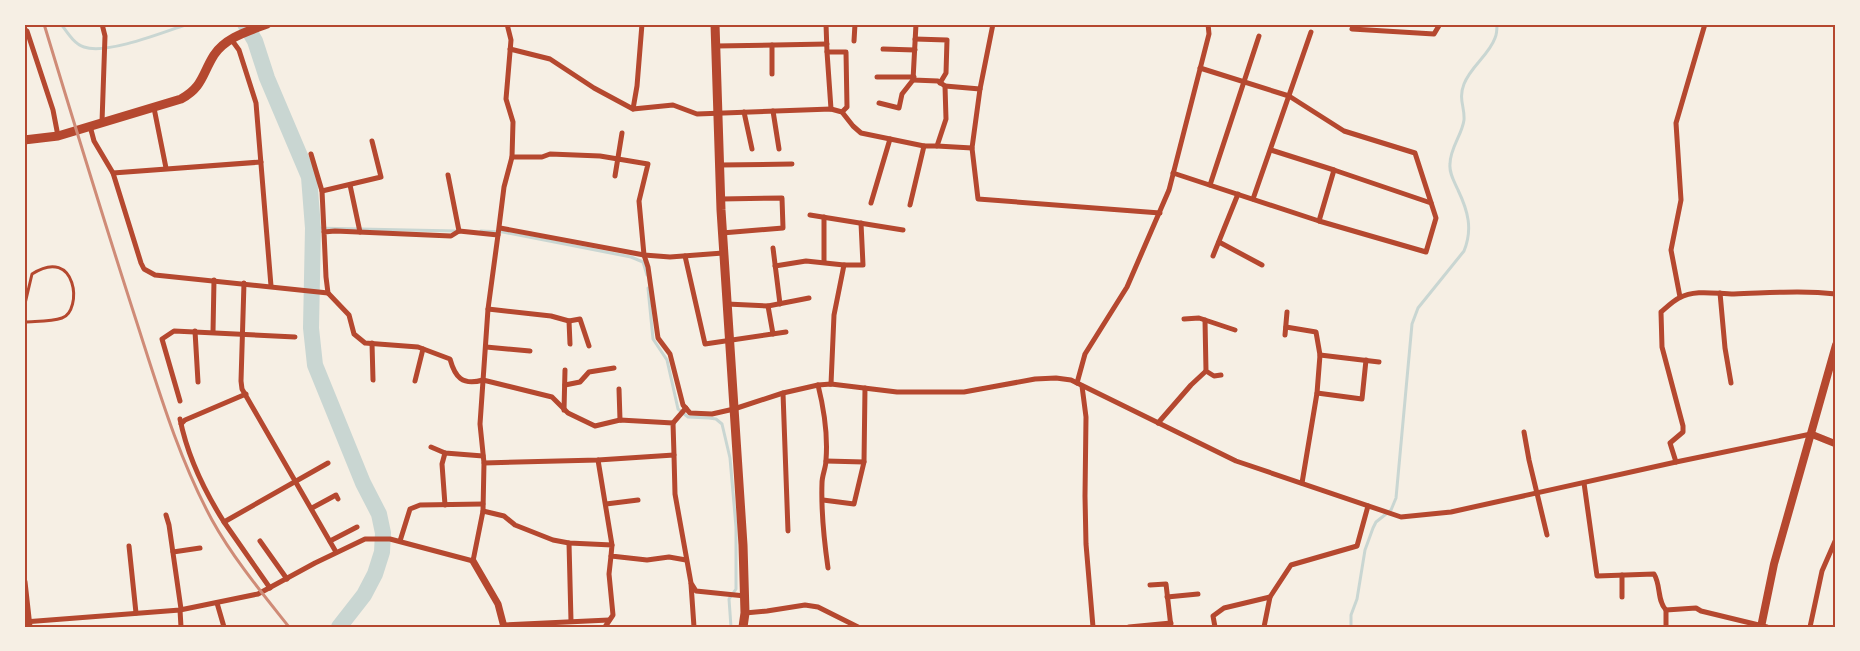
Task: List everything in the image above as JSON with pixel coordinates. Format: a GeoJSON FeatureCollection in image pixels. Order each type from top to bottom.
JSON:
{"type":"FeatureCollection","features":[{"type":"Feature","properties":{"kind":"main road"},"geometry":{"type":"LineString","coordinates":[[24,140],[58,136],[181,99],[191,94],[222,46],[267,24]]}},
{"type":"Feature","properties":{"kind":"main road"},"geometry":{"type":"LineString","coordinates":[[715,24],[723,253],[739,470],[745,596],[743,627]]}},
{"type":"Feature","properties":{"kind":"main road"},"geometry":{"type":"LineString","coordinates":[[1763,627],[1774,564],[1836,345]]}},
{"type":"Feature","properties":{"kind":"street"},"geometry":{"type":"LineString","coordinates":[[102,24],[105,36],[102,122]]}},
{"type":"Feature","properties":{"kind":"street"},"geometry":{"type":"LineString","coordinates":[[507,24],[512,40],[506,99],[513,122],[512,158],[504,187],[488,309],[480,424],[484,463],[483,508],[473,561],[498,604],[504,626],[609,620]]}},
{"type":"Feature","properties":{"kind":"street"},"geometry":{"type":"LineString","coordinates":[[633,109],[638,86],[642,24]]}},
{"type":"Feature","properties":{"kind":"street"},"geometry":{"type":"LineString","coordinates":[[826,24],[831,109]]}},
{"type":"Feature","properties":{"kind":"street"},"geometry":{"type":"LineString","coordinates":[[854,41],[855,24]]}},
{"type":"Feature","properties":{"kind":"street"},"geometry":{"type":"LineString","coordinates":[[879,103],[899,108],[902,94],[914,79],[916,24]]}},
{"type":"Feature","properties":{"kind":"street"},"geometry":{"type":"LineString","coordinates":[[993,24],[980,89],[972,147],[978,199],[1160,213]]}},
{"type":"Feature","properties":{"kind":"street"},"geometry":{"type":"LineString","coordinates":[[1093,627],[1086,544],[1086,417],[1079,385],[1085,354],[1127,287],[1169,190],[1209,34],[1208,24]]}},
{"type":"Feature","properties":{"kind":"street"},"geometry":{"type":"LineString","coordinates":[[1354,24],[1352,29],[1434,34],[1440,24]]}},
{"type":"Feature","properties":{"kind":"street"},"geometry":{"type":"LineString","coordinates":[[1680,297],[1671,250],[1681,200],[1676,123],[1705,24]]}},
{"type":"Feature","properties":{"kind":"street"},"geometry":{"type":"LineString","coordinates":[[24,29],[54,110],[58,136]]}},
{"type":"Feature","properties":{"kind":"street"},"geometry":{"type":"LineString","coordinates":[[1253,200],[1311,32]]}},
{"type":"Feature","properties":{"kind":"street"},"geometry":{"type":"LineString","coordinates":[[1210,185],[1259,36]]}},
{"type":"Feature","properties":{"kind":"street"},"geometry":{"type":"LineString","coordinates":[[235,38],[256,103],[271,286]]}},
{"type":"Feature","properties":{"kind":"street"},"geometry":{"type":"LineString","coordinates":[[915,39],[947,40],[946,73],[942,84],[946,119],[937,146]]}},
{"type":"Feature","properties":{"kind":"street"},"geometry":{"type":"LineString","coordinates":[[716,46],[827,44]]}},
{"type":"Feature","properties":{"kind":"street"},"geometry":{"type":"LineString","coordinates":[[772,45],[772,74]]}},
{"type":"Feature","properties":{"kind":"street"},"geometry":{"type":"LineString","coordinates":[[510,49],[550,59],[594,88],[633,109],[673,105],[697,114],[831,109],[842,112],[861,132],[924,146],[972,147]]}},
{"type":"Feature","properties":{"kind":"street"},"geometry":{"type":"LineString","coordinates":[[883,49],[915,50]]}},
{"type":"Feature","properties":{"kind":"street"},"geometry":{"type":"LineString","coordinates":[[827,52],[846,52],[847,107],[842,112]]}},
{"type":"Feature","properties":{"kind":"street"},"geometry":{"type":"LineString","coordinates":[[1173,173],[1319,221],[1426,252],[1436,218],[1415,153],[1344,131],[1290,96],[1200,68]]}},
{"type":"Feature","properties":{"kind":"street"},"geometry":{"type":"LineString","coordinates":[[877,77],[938,81],[942,84],[980,89]]}},
{"type":"Feature","properties":{"kind":"street"},"geometry":{"type":"LineString","coordinates":[[154,108],[166,168]]}},
{"type":"Feature","properties":{"kind":"street"},"geometry":{"type":"LineString","coordinates":[[773,111],[779,149]]}},
{"type":"Feature","properties":{"kind":"street"},"geometry":{"type":"LineString","coordinates":[[744,112],[752,149]]}},
{"type":"Feature","properties":{"kind":"street"},"geometry":{"type":"LineString","coordinates":[[89,126],[94,141],[113,173],[144,269],[155,275],[326,292],[349,315],[354,334],[365,343],[423,349],[450,358],[453,372],[460,379],[472,383],[483,380],[552,397],[564,410],[595,426],[620,420],[673,423]]}},
{"type":"Feature","properties":{"kind":"street"},"geometry":{"type":"LineString","coordinates":[[615,176],[622,133]]}},
{"type":"Feature","properties":{"kind":"street"},"geometry":{"type":"LineString","coordinates":[[871,203],[890,139]]}},
{"type":"Feature","properties":{"kind":"street"},"geometry":{"type":"LineString","coordinates":[[322,191],[381,177],[372,141]]}},
{"type":"Feature","properties":{"kind":"street"},"geometry":{"type":"LineString","coordinates":[[910,205],[924,146]]}},
{"type":"Feature","properties":{"kind":"street"},"geometry":{"type":"LineString","coordinates":[[1271,150],[1431,202]]}},
{"type":"Feature","properties":{"kind":"street"},"geometry":{"type":"LineString","coordinates":[[311,154],[322,191],[326,292]]}},
{"type":"Feature","properties":{"kind":"street"},"geometry":{"type":"LineString","coordinates":[[512,158],[542,158],[550,154],[600,156],[648,164],[639,201],[644,255],[648,267],[658,338],[670,354],[683,405],[690,413],[712,414],[818,385],[831,384],[897,392],[964,392],[1035,379],[1071,380],[1236,461],[1401,517],[1451,512],[1811,434],[1836,444]]}},
{"type":"Feature","properties":{"kind":"street"},"geometry":{"type":"LineString","coordinates":[[113,173],[261,162]]}},
{"type":"Feature","properties":{"kind":"street"},"geometry":{"type":"LineString","coordinates":[[720,165],[792,164]]}},
{"type":"Feature","properties":{"kind":"street"},"geometry":{"type":"LineString","coordinates":[[1319,221],[1334,170]]}},
{"type":"Feature","properties":{"kind":"street"},"geometry":{"type":"LineString","coordinates":[[448,175],[459,231]]}},
{"type":"Feature","properties":{"kind":"street"},"geometry":{"type":"LineString","coordinates":[[350,185],[360,232]]}},
{"type":"Feature","properties":{"kind":"street"},"geometry":{"type":"LineString","coordinates":[[1213,256],[1238,194]]}},
{"type":"Feature","properties":{"kind":"street"},"geometry":{"type":"LineString","coordinates":[[721,200],[782,198],[783,228],[722,233]]}},
{"type":"Feature","properties":{"kind":"street"},"geometry":{"type":"LineString","coordinates":[[810,215],[903,230]]}},
{"type":"Feature","properties":{"kind":"street"},"geometry":{"type":"LineString","coordinates":[[824,217],[824,262]]}},
{"type":"Feature","properties":{"kind":"street"},"geometry":{"type":"LineString","coordinates":[[775,266],[807,261],[863,265],[861,223]]}},
{"type":"Feature","properties":{"kind":"street"},"geometry":{"type":"LineString","coordinates":[[500,228],[644,255],[670,257],[723,253]]}},
{"type":"Feature","properties":{"kind":"street"},"geometry":{"type":"LineString","coordinates":[[324,232],[451,236],[459,231],[498,235]]}},
{"type":"Feature","properties":{"kind":"street"},"geometry":{"type":"LineString","coordinates":[[1220,242],[1262,265]]}},
{"type":"Feature","properties":{"kind":"street"},"geometry":{"type":"LineString","coordinates":[[773,248],[780,304]]}},
{"type":"Feature","properties":{"kind":"street"},"geometry":{"type":"LineString","coordinates":[[685,256],[705,344],[786,332]]}},
{"type":"Feature","properties":{"kind":"street"},"geometry":{"type":"LineString","coordinates":[[831,384],[834,315],[844,265]]}},
{"type":"Feature","properties":{"kind":"street"},"geometry":{"type":"LineString","coordinates":[[213,332],[214,280]]}},
{"type":"Feature","properties":{"kind":"street"},"geometry":{"type":"LineString","coordinates":[[244,283],[241,381],[246,394],[336,552]]}},
{"type":"Feature","properties":{"kind":"street"},"geometry":{"type":"LineString","coordinates":[[1676,462],[1670,443],[1683,432],[1683,426],[1662,346],[1661,312],[1680,297],[1694,294],[1794,291],[1836,294]]}},
{"type":"Feature","properties":{"kind":"street"},"geometry":{"type":"LineString","coordinates":[[1720,293],[1731,384]]}},
{"type":"Feature","properties":{"kind":"street"},"geometry":{"type":"LineString","coordinates":[[726,304],[768,306],[809,298]]}},
{"type":"Feature","properties":{"kind":"street"},"geometry":{"type":"LineString","coordinates":[[768,306],[773,334]]}},
{"type":"Feature","properties":{"kind":"street"},"geometry":{"type":"LineString","coordinates":[[488,309],[551,316],[569,321],[580,319],[589,346]]}},
{"type":"Feature","properties":{"kind":"street"},"geometry":{"type":"LineString","coordinates":[[1285,335],[1287,312]]}},
{"type":"Feature","properties":{"kind":"street"},"geometry":{"type":"LineString","coordinates":[[1184,319],[1199,318],[1235,330]]}},
{"type":"Feature","properties":{"kind":"street"},"geometry":{"type":"LineString","coordinates":[[1158,423],[1206,371],[1205,320]]}},
{"type":"Feature","properties":{"kind":"street"},"geometry":{"type":"LineString","coordinates":[[569,321],[570,344]]}},
{"type":"Feature","properties":{"kind":"street"},"geometry":{"type":"LineString","coordinates":[[1286,327],[1316,332],[1320,356],[1317,393],[1302,483]]}},
{"type":"Feature","properties":{"kind":"street"},"geometry":{"type":"LineString","coordinates":[[180,400],[162,339],[174,331],[294,338]]}},
{"type":"Feature","properties":{"kind":"street"},"geometry":{"type":"LineString","coordinates":[[195,331],[198,382]]}},
{"type":"Feature","properties":{"kind":"street"},"geometry":{"type":"LineString","coordinates":[[372,343],[373,380]]}},
{"type":"Feature","properties":{"kind":"street"},"geometry":{"type":"LineString","coordinates":[[486,347],[530,351]]}},
{"type":"Feature","properties":{"kind":"street"},"geometry":{"type":"LineString","coordinates":[[1716,349],[1725,348]]}},
{"type":"Feature","properties":{"kind":"street"},"geometry":{"type":"LineString","coordinates":[[415,381],[423,349]]}},
{"type":"Feature","properties":{"kind":"street"},"geometry":{"type":"LineString","coordinates":[[1320,356],[1378,362]]}},
{"type":"Feature","properties":{"kind":"street"},"geometry":{"type":"LineString","coordinates":[[1317,393],[1362,399],[1366,360]]}},
{"type":"Feature","properties":{"kind":"street"},"geometry":{"type":"LineString","coordinates":[[565,385],[580,382],[589,372],[614,368]]}},
{"type":"Feature","properties":{"kind":"street"},"geometry":{"type":"LineString","coordinates":[[564,410],[565,370]]}},
{"type":"Feature","properties":{"kind":"street"},"geometry":{"type":"LineString","coordinates":[[1206,371],[1214,376],[1221,375]]}},
{"type":"Feature","properties":{"kind":"street"},"geometry":{"type":"LineString","coordinates":[[818,385],[824,410],[826,461],[822,482],[828,568]]}},
{"type":"Feature","properties":{"kind":"street"},"geometry":{"type":"LineString","coordinates":[[823,500],[854,504],[864,462],[865,388]]}},
{"type":"Feature","properties":{"kind":"street"},"geometry":{"type":"LineString","coordinates":[[619,389],[620,420]]}},
{"type":"Feature","properties":{"kind":"street"},"geometry":{"type":"LineString","coordinates":[[783,393],[788,531]]}},
{"type":"Feature","properties":{"kind":"street"},"geometry":{"type":"LineString","coordinates":[[246,394],[181,421],[208,494],[224,522],[270,588]]}},
{"type":"Feature","properties":{"kind":"street"},"geometry":{"type":"LineString","coordinates":[[686,408],[673,423],[675,494],[691,583],[694,627]]}},
{"type":"Feature","properties":{"kind":"street"},"geometry":{"type":"LineString","coordinates":[[1524,432],[1547,535]]}},
{"type":"Feature","properties":{"kind":"street"},"geometry":{"type":"LineString","coordinates":[[431,447],[445,453],[483,456]]}},
{"type":"Feature","properties":{"kind":"street"},"geometry":{"type":"LineString","coordinates":[[445,453],[442,464],[445,505]]}},
{"type":"Feature","properties":{"kind":"street"},"geometry":{"type":"LineString","coordinates":[[484,463],[674,455]]}},
{"type":"Feature","properties":{"kind":"street"},"geometry":{"type":"LineString","coordinates":[[598,460],[612,545],[609,574],[613,615],[605,627]]}},
{"type":"Feature","properties":{"kind":"street"},"geometry":{"type":"LineString","coordinates":[[826,461],[864,462]]}},
{"type":"Feature","properties":{"kind":"street"},"geometry":{"type":"LineString","coordinates":[[224,522],[328,463]]}},
{"type":"Feature","properties":{"kind":"street"},"geometry":{"type":"LineString","coordinates":[[1584,483],[1597,576],[1654,574],[1662,607],[1666,610],[1666,627]]}},
{"type":"Feature","properties":{"kind":"street"},"geometry":{"type":"LineString","coordinates":[[312,508],[336,495],[338,499]]}},
{"type":"Feature","properties":{"kind":"street"},"geometry":{"type":"LineString","coordinates":[[606,504],[638,500]]}},
{"type":"Feature","properties":{"kind":"street"},"geometry":{"type":"LineString","coordinates":[[400,541],[410,509],[420,505],[445,505],[483,508],[504,516],[515,525],[553,540],[612,545]]}},
{"type":"Feature","properties":{"kind":"street"},"geometry":{"type":"LineString","coordinates":[[1264,627],[1270,597],[1291,565],[1357,546],[1368,506]]}},
{"type":"Feature","properties":{"kind":"street"},"geometry":{"type":"LineString","coordinates":[[166,515],[170,525],[181,610],[181,627]]}},
{"type":"Feature","properties":{"kind":"street"},"geometry":{"type":"LineString","coordinates":[[330,540],[357,527]]}},
{"type":"Feature","properties":{"kind":"street"},"geometry":{"type":"LineString","coordinates":[[24,582],[27,624],[39,624],[181,610],[258,594],[365,539],[400,541],[473,561]]}},
{"type":"Feature","properties":{"kind":"street"},"geometry":{"type":"LineString","coordinates":[[1810,627],[1822,571],[1836,540]]}},
{"type":"Feature","properties":{"kind":"street"},"geometry":{"type":"LineString","coordinates":[[260,541],[287,579]]}},
{"type":"Feature","properties":{"kind":"street"},"geometry":{"type":"LineString","coordinates":[[569,543],[571,621]]}},
{"type":"Feature","properties":{"kind":"street"},"geometry":{"type":"LineString","coordinates":[[129,546],[136,613]]}},
{"type":"Feature","properties":{"kind":"street"},"geometry":{"type":"LineString","coordinates":[[173,552],[200,548]]}},
{"type":"Feature","properties":{"kind":"street"},"geometry":{"type":"LineString","coordinates":[[611,556],[639,559],[669,557],[686,560]]}},
{"type":"Feature","properties":{"kind":"street"},"geometry":{"type":"LineString","coordinates":[[1622,575],[1622,597]]}},
{"type":"Feature","properties":{"kind":"street"},"geometry":{"type":"LineString","coordinates":[[691,583],[696,591],[745,596]]}},
{"type":"Feature","properties":{"kind":"street"},"geometry":{"type":"LineString","coordinates":[[1129,627],[1171,625],[1166,584],[1150,585]]}},
{"type":"Feature","properties":{"kind":"street"},"geometry":{"type":"LineString","coordinates":[[1167,597],[1198,594]]}},
{"type":"Feature","properties":{"kind":"street"},"geometry":{"type":"LineString","coordinates":[[1215,627],[1213,616],[1224,608],[1270,597]]}},
{"type":"Feature","properties":{"kind":"street"},"geometry":{"type":"LineString","coordinates":[[217,603],[224,627]]}},
{"type":"Feature","properties":{"kind":"street"},"geometry":{"type":"LineString","coordinates":[[745,613],[805,605],[818,608],[858,627]]}},
{"type":"Feature","properties":{"kind":"street"},"geometry":{"type":"LineString","coordinates":[[1666,610],[1696,608],[1763,627]]}},
{"type":"Feature","properties":{"kind":"lane"},"geometry":{"type":"LineString","coordinates":[[24,308],[32,274],[39,269],[50,268],[62,268],[67,272],[71,279],[73,307],[69,314],[62,318],[24,322]]}},
{"type":"Feature","properties":{"kind":"waterway"},"geometry":{"type":"LineString","coordinates":[[61,24],[77,43],[94,49],[136,42],[188,24]]}},
{"type":"Feature","properties":{"kind":"waterway"},"geometry":{"type":"LineString","coordinates":[[245,24],[255,41],[267,78],[309,177],[313,228],[311,328],[315,365],[363,483],[379,514],[383,533],[382,552],[375,574],[364,595],[339,627]]}},
{"type":"Feature","properties":{"kind":"waterway"},"geometry":{"type":"LineString","coordinates":[[1351,627],[1351,615],[1357,599],[1365,550],[1376,522],[1391,510],[1396,498],[1412,324],[1418,308],[1464,251],[1467,243],[1468,220],[1451,174],[1451,158],[1464,120],[1462,99],[1464,84],[1492,44],[1497,24]]}},
{"type":"Feature","properties":{"kind":"waterway"},"geometry":{"type":"LineString","coordinates":[[313,228],[456,231]]}},
{"type":"Feature","properties":{"kind":"waterway"},"geometry":{"type":"LineString","coordinates":[[481,231],[503,232],[631,257],[643,262],[647,275]]}},
{"type":"Feature","properties":{"kind":"waterway"},"geometry":{"type":"LineString","coordinates":[[648,288],[653,339],[667,360],[678,409],[688,417],[716,419],[722,424],[730,458],[736,527],[736,589],[729,599],[731,627]]}},
{"type":"Feature","properties":{"kind":"railway"},"geometry":{"type":"LineString","coordinates":[[44,24],[152,371],[189,472],[212,520],[229,548],[289,627]]}}]}
